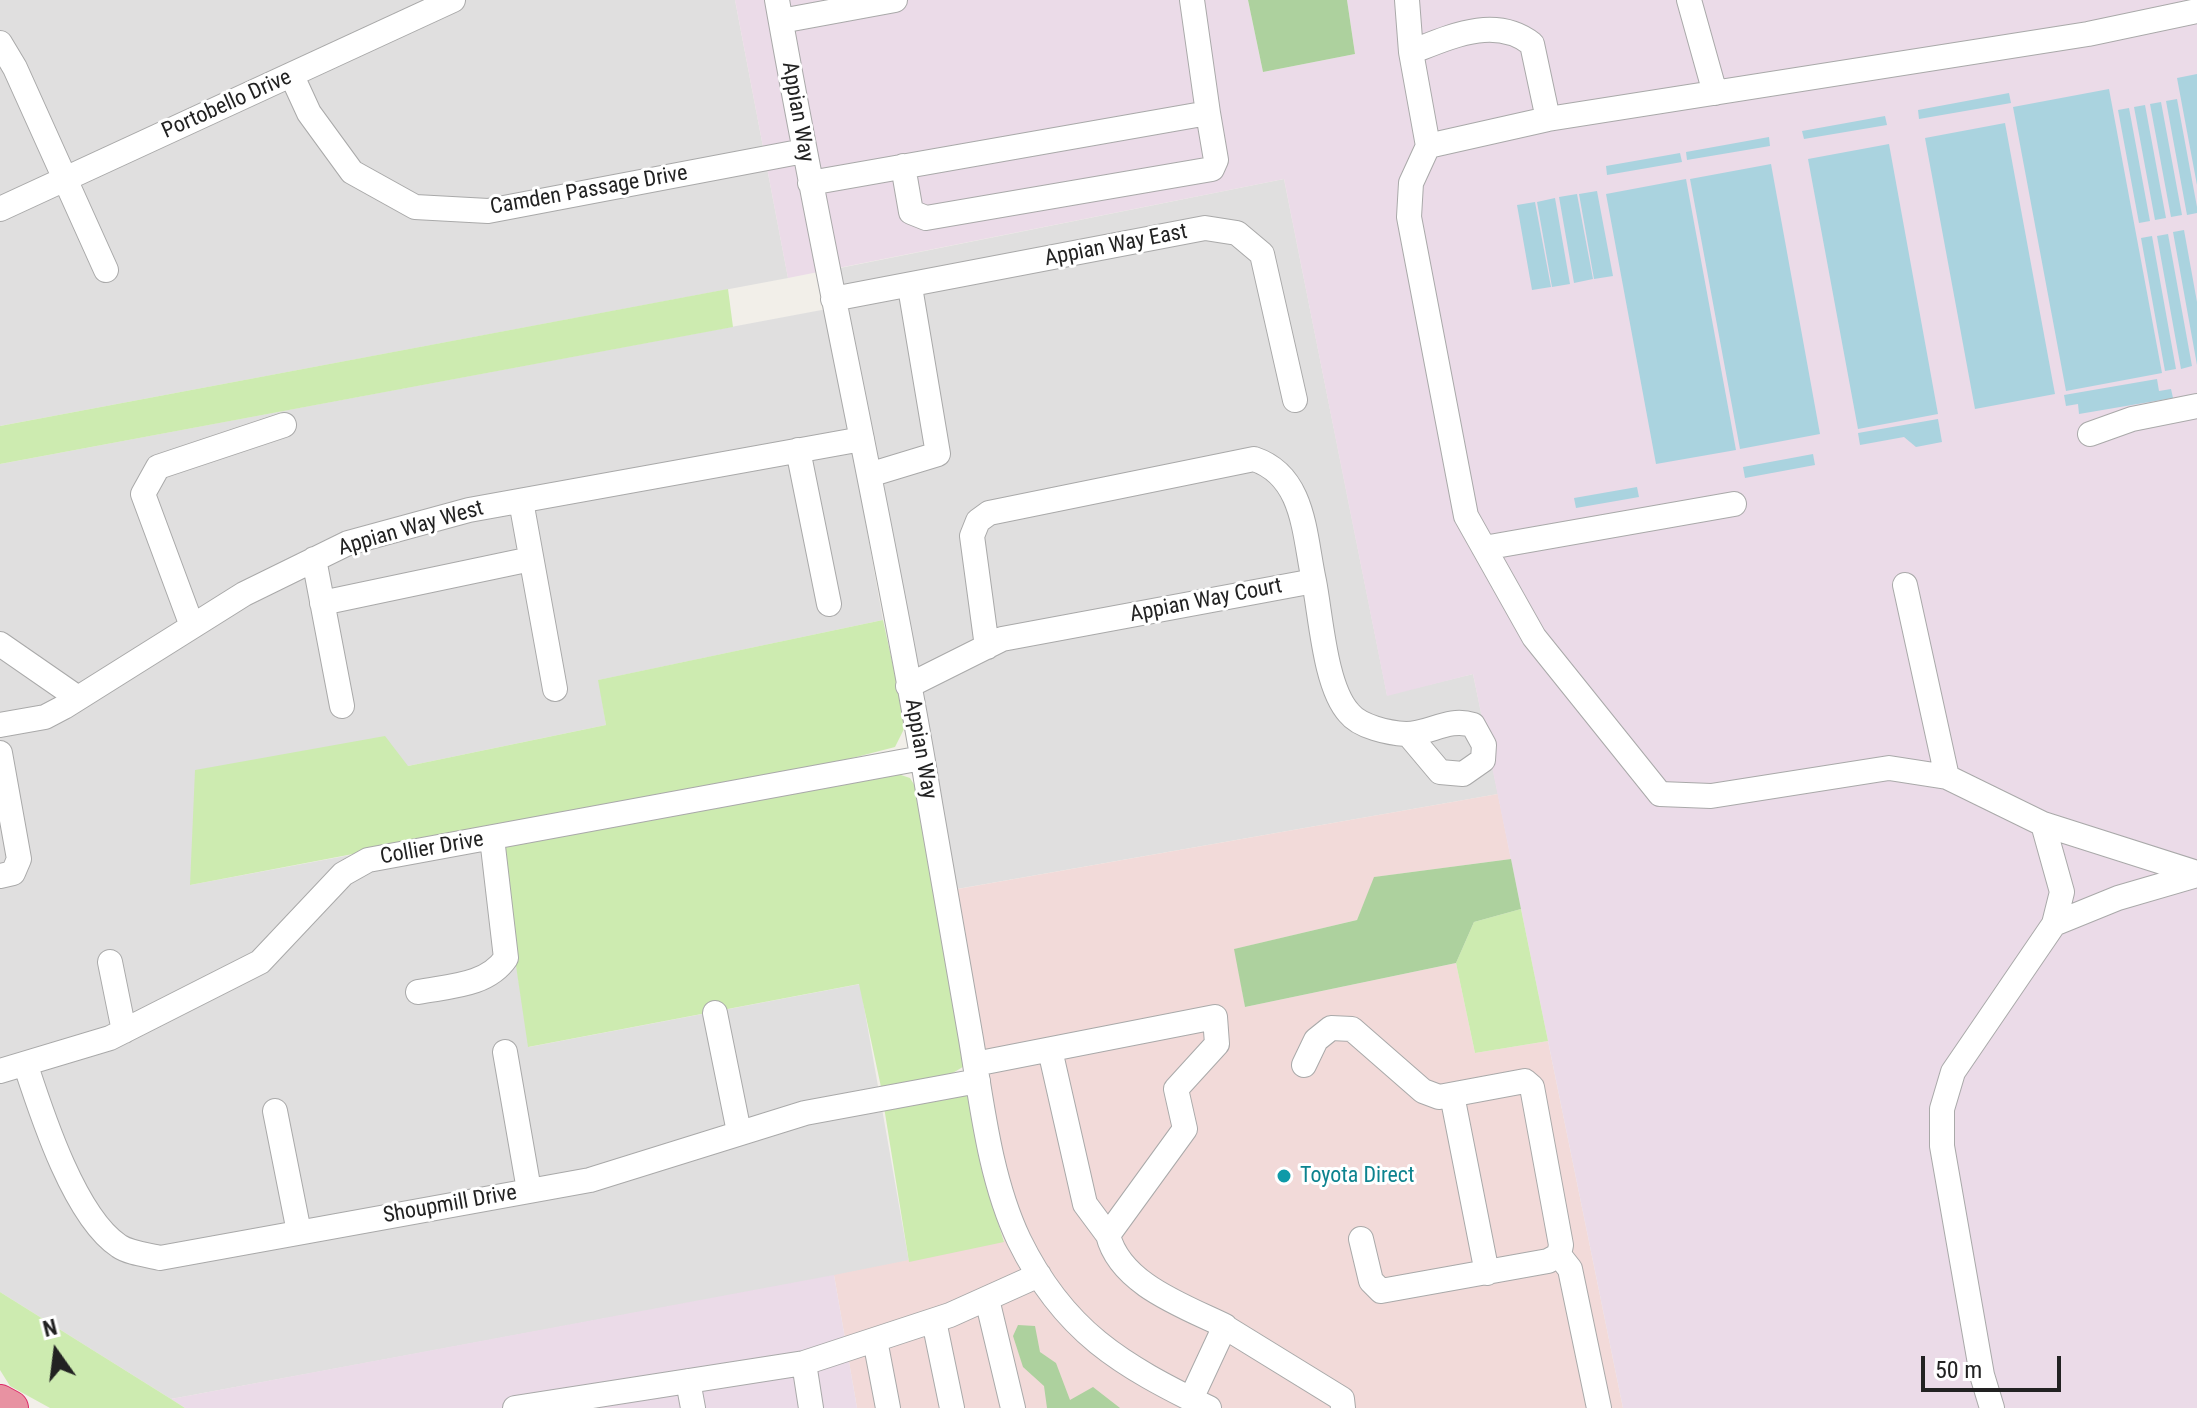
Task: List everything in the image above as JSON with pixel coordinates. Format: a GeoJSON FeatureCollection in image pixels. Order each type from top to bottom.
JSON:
{"type":"FeatureCollection","features":[{"type":"Feature","properties":{"kind":"highway"},"geometry":{"type":"LineString","coordinates":[[0,1402],[11,1408]]}},
{"type":"Feature","properties":{"kind":"street","name":"Portobello Drive"},"geometry":{"type":"LineString","coordinates":[[0,209],[453,0]]}},
{"type":"Feature","properties":{"kind":"street"},"geometry":{"type":"LineString","coordinates":[[903,166],[911,212],[926,218],[1212,169],[1216,160],[1192,0]]}},
{"type":"Feature","properties":{"kind":"street"},"geometry":{"type":"LineString","coordinates":[[1407,0],[1411,52],[1428,146],[1411,183],[1409,217],[1466,516],[1534,637],[1660,794],[1711,796],[1889,768],[1947,777],[2043,824],[2197,874]]}},
{"type":"Feature","properties":{"kind":"street"},"geometry":{"type":"LineString","coordinates":[[1689,0],[1715,93]]}},
{"type":"Feature","properties":{"kind":"street"},"geometry":{"type":"LineString","coordinates":[[779,11],[884,1]]}},
{"type":"Feature","properties":{"kind":"street","name":"Appian Way"},"geometry":{"type":"LineString","coordinates":[[779,11],[922,758],[976,1072],[1004,1201],[1039,1275],[1090,1339],[1164,1398],[1200,1404]]}},
{"type":"Feature","properties":{"kind":"street"},"geometry":{"type":"LineString","coordinates":[[1428,146],[1548,119],[2072,36],[2197,11]]}},
{"type":"Feature","properties":{"kind":"street"},"geometry":{"type":"LineString","coordinates":[[1411,52],[1457,35],[1495,29],[1517,32],[1532,44],[1548,119]]}},
{"type":"Feature","properties":{"kind":"street"},"geometry":{"type":"LineString","coordinates":[[0,43],[66,178],[106,270]]}},
{"type":"Feature","properties":{"kind":"street","name":"Camden Passage Drive"},"geometry":{"type":"LineString","coordinates":[[292,76],[309,113],[352,172],[415,207],[488,211],[804,151]]}},
{"type":"Feature","properties":{"kind":"street"},"geometry":{"type":"LineString","coordinates":[[810,183],[1208,113]]}},
{"type":"Feature","properties":{"kind":"street","name":"Appian Way East"},"geometry":{"type":"LineString","coordinates":[[833,299],[910,287],[1205,228],[1237,233],[1262,254],[1295,400]]}},
{"type":"Feature","properties":{"kind":"street"},"geometry":{"type":"LineString","coordinates":[[869,475],[938,454],[910,287]]}},
{"type":"Feature","properties":{"kind":"street"},"geometry":{"type":"LineString","coordinates":[[2090,434],[2132,419],[2197,406]]}},
{"type":"Feature","properties":{"kind":"street"},"geometry":{"type":"LineString","coordinates":[[192,626],[143,494],[158,467],[284,425]]}},
{"type":"Feature","properties":{"kind":"street","name":"Appian Way West"},"geometry":{"type":"LineString","coordinates":[[0,725],[45,717],[244,594],[348,543],[469,510],[862,439]]}},
{"type":"Feature","properties":{"kind":"street"},"geometry":{"type":"LineString","coordinates":[[798,450],[829,604]]}},
{"type":"Feature","properties":{"kind":"street"},"geometry":{"type":"LineString","coordinates":[[987,647],[972,536],[978,521],[989,513],[1254,459],[1272,465],[1286,476],[1298,504],[1314,581]]}},
{"type":"Feature","properties":{"kind":"street"},"geometry":{"type":"LineString","coordinates":[[521,501],[555,689]]}},
{"type":"Feature","properties":{"kind":"street"},"geometry":{"type":"LineString","coordinates":[[1484,548],[1734,504]]}},
{"type":"Feature","properties":{"kind":"street"},"geometry":{"type":"LineString","coordinates":[[314,559],[342,706]]}},
{"type":"Feature","properties":{"kind":"street"},"geometry":{"type":"LineString","coordinates":[[322,603],[531,559]]}},
{"type":"Feature","properties":{"kind":"street","name":"Appian Way Court"},"geometry":{"type":"LineString","coordinates":[[908,686],[1002,639],[1314,581],[1334,685],[1341,701],[1349,714],[1364,725],[1408,734]]}},
{"type":"Feature","properties":{"kind":"street"},"geometry":{"type":"LineString","coordinates":[[1905,585],[1947,777]]}},
{"type":"Feature","properties":{"kind":"street"},"geometry":{"type":"LineString","coordinates":[[0,644],[78,698]]}},
{"type":"Feature","properties":{"kind":"street"},"geometry":{"type":"LineString","coordinates":[[0,753],[19,859],[13,873],[0,876]]}},
{"type":"Feature","properties":{"kind":"street","name":"Collier Drive"},"geometry":{"type":"LineString","coordinates":[[0,1071],[26,1066],[124,1031],[260,962],[343,874],[368,860],[922,758]]}},
{"type":"Feature","properties":{"kind":"street"},"geometry":{"type":"LineString","coordinates":[[1992,1408],[1982,1375],[1942,1146],[1942,1109],[1953,1072],[2054,924],[2062,892],[2043,824]]}},
{"type":"Feature","properties":{"kind":"street"},"geometry":{"type":"LineString","coordinates":[[418,992],[481,979],[496,972],[506,958],[492,838]]}},
{"type":"Feature","properties":{"kind":"street"},"geometry":{"type":"LineString","coordinates":[[2054,924],[2118,898],[2197,874]]}},
{"type":"Feature","properties":{"kind":"street"},"geometry":{"type":"LineString","coordinates":[[110,962],[124,1031]]}},
{"type":"Feature","properties":{"kind":"street"},"geometry":{"type":"LineString","coordinates":[[715,1013],[739,1132]]}},
{"type":"Feature","properties":{"kind":"street","name":"Shoupmill Drive"},"geometry":{"type":"LineString","coordinates":[[26,1066],[44,1121],[90,1218],[120,1248],[160,1258],[590,1180],[666,1159],[739,1132],[805,1113],[976,1072],[1050,1050],[1215,1017],[1217,1044],[1176,1089],[1185,1129],[1108,1235]]}},
{"type":"Feature","properties":{"kind":"street"},"geometry":{"type":"LineString","coordinates":[[1304,1065],[1316,1040],[1331,1028],[1352,1029],[1423,1091],[1439,1097],[1525,1081],[1532,1087],[1561,1245],[1559,1255],[1570,1269],[1599,1408]]}},
{"type":"Feature","properties":{"kind":"street"},"geometry":{"type":"LineString","coordinates":[[1050,1050],[1085,1204],[1108,1235],[1111,1250],[1138,1278],[1165,1297],[1225,1327],[1342,1399],[1343,1408]]}},
{"type":"Feature","properties":{"kind":"street"},"geometry":{"type":"LineString","coordinates":[[505,1052],[529,1190]]}},
{"type":"Feature","properties":{"kind":"street"},"geometry":{"type":"LineString","coordinates":[[1452,1095],[1487,1273]]}},
{"type":"Feature","properties":{"kind":"street"},"geometry":{"type":"LineString","coordinates":[[275,1111],[299,1232]]}},
{"type":"Feature","properties":{"kind":"street"},"geometry":{"type":"LineString","coordinates":[[1361,1239],[1371,1281],[1381,1291],[1487,1273],[1559,1255]]}},
{"type":"Feature","properties":{"kind":"street"},"geometry":{"type":"LineString","coordinates":[[515,1408],[804,1363],[934,1321],[1039,1275]]}},
{"type":"Feature","properties":{"kind":"street"},"geometry":{"type":"LineString","coordinates":[[987,1299],[1013,1408]]}},
{"type":"Feature","properties":{"kind":"street"},"geometry":{"type":"LineString","coordinates":[[934,1321],[952,1408]]}},
{"type":"Feature","properties":{"kind":"street"},"geometry":{"type":"LineString","coordinates":[[1200,1404],[1225,1327]]}},
{"type":"Feature","properties":{"kind":"street"},"geometry":{"type":"LineString","coordinates":[[875,1340],[888,1408]]}},
{"type":"Feature","properties":{"kind":"street"},"geometry":{"type":"LineString","coordinates":[[804,1363],[811,1408]]}},
{"type":"Feature","properties":{"kind":"street"},"geometry":{"type":"LineString","coordinates":[[688,1381],[693,1408]]}},
{"type":"Feature","properties":{"kind":"shaded area"},"geometry":{"type":"Polygon","coordinates":[[[0,0],[735,0],[788,278],[0,426],[0,0]]]}},
{"type":"Feature","properties":{"kind":"shaded area"},"geometry":{"type":"Polygon","coordinates":[[[735,0],[1248,0],[1263,72],[1355,54],[1347,0],[2197,0],[2197,1408],[1623,1408],[1473,674],[1387,696],[1284,179],[788,278],[735,0]]]}},
{"type":"Feature","properties":{"kind":"shaded area"},"geometry":{"type":"Polygon","coordinates":[[[1284,179],[1387,695],[1473,674],[1498,794],[957,889],[840,268],[1284,179]]]}},
{"type":"Feature","properties":{"kind":"shaded area"},"geometry":{"type":"Polygon","coordinates":[[[827,309],[883,620],[599,680],[606,725],[408,766],[190,885],[495,828],[529,1047],[860,984],[909,1262],[171,1399],[0,1292],[0,464],[827,309]]]}},
{"type":"Feature","properties":{"kind":"shaded area"},"geometry":{"type":"Polygon","coordinates":[[[1498,794],[1511,859],[1375,877],[1357,920],[1235,949],[1245,1007],[1456,963],[1475,1053],[1548,1041],[1623,1408],[857,1408],[834,1275],[1004,1241],[984,1177],[935,893],[1498,794]]]}},
{"type":"Feature","properties":{"kind":"shaded area"},"geometry":{"type":"Polygon","coordinates":[[[834,1275],[857,1408],[185,1408],[171,1399],[834,1275]]]}},
{"type":"Feature","properties":{"kind":"green space"},"geometry":{"type":"Polygon","coordinates":[[[1248,0],[1347,0],[1355,54],[1263,72],[1248,0]]]}},
{"type":"Feature","properties":{"kind":"green space"},"geometry":{"type":"Polygon","coordinates":[[[728,289],[733,327],[0,464],[0,426],[728,289]]]}},
{"type":"Feature","properties":{"kind":"green space"},"geometry":{"type":"Polygon","coordinates":[[[883,620],[906,725],[895,747],[837,762],[190,885],[195,770],[385,736],[408,766],[606,725],[598,680],[883,620]]]}},
{"type":"Feature","properties":{"kind":"green space"},"geometry":{"type":"Polygon","coordinates":[[[898,774],[910,778],[918,791],[966,1065],[948,1076],[881,1087],[859,984],[528,1047],[498,844],[898,774]]]}},
{"type":"Feature","properties":{"kind":"green space"},"geometry":{"type":"Polygon","coordinates":[[[1511,859],[1521,909],[1474,922],[1456,963],[1245,1007],[1234,949],[1357,920],[1374,877],[1511,859]]]}},
{"type":"Feature","properties":{"kind":"green space"},"geometry":{"type":"Polygon","coordinates":[[[1521,909],[1548,1041],[1475,1053],[1456,963],[1474,922],[1521,909]]]}},
{"type":"Feature","properties":{"kind":"green space"},"geometry":{"type":"Polygon","coordinates":[[[957,1093],[971,1096],[984,1177],[1004,1242],[909,1262],[884,1107],[957,1093]]]}},
{"type":"Feature","properties":{"kind":"green space"},"geometry":{"type":"Polygon","coordinates":[[[0,1292],[185,1408],[50,1408],[10,1386],[0,1370],[0,1292]]]}},
{"type":"Feature","properties":{"kind":"green space"},"geometry":{"type":"Polygon","coordinates":[[[1018,1325],[1035,1326],[1040,1352],[1056,1363],[1070,1400],[1093,1387],[1120,1408],[1047,1408],[1044,1386],[1023,1367],[1013,1336],[1018,1325]]]}},
{"type":"Feature","properties":{"kind":"water"},"geometry":{"type":"Polygon","coordinates":[[[2197,74],[2197,185],[2177,78],[2197,74]]]}},
{"type":"Feature","properties":{"kind":"water"},"geometry":{"type":"Polygon","coordinates":[[[2109,89],[2162,373],[2066,391],[2013,107],[2109,89]]]}},
{"type":"Feature","properties":{"kind":"water"},"geometry":{"type":"Polygon","coordinates":[[[2009,93],[2011,103],[1919,119],[1918,110],[2009,93]]]}},
{"type":"Feature","properties":{"kind":"water"},"geometry":{"type":"Polygon","coordinates":[[[2177,99],[2197,207],[2197,213],[2187,215],[2166,101],[2177,99]]]}},
{"type":"Feature","properties":{"kind":"water"},"geometry":{"type":"Polygon","coordinates":[[[2161,102],[2182,215],[2171,217],[2150,104],[2161,102]]]}},
{"type":"Feature","properties":{"kind":"water"},"geometry":{"type":"Polygon","coordinates":[[[2145,105],[2166,218],[2155,220],[2134,107],[2145,105]]]}},
{"type":"Feature","properties":{"kind":"water"},"geometry":{"type":"Polygon","coordinates":[[[2129,108],[2150,221],[2139,223],[2118,110],[2129,108]]]}},
{"type":"Feature","properties":{"kind":"water"},"geometry":{"type":"Polygon","coordinates":[[[1885,116],[1887,125],[1804,139],[1802,131],[1885,116]]]}},
{"type":"Feature","properties":{"kind":"water"},"geometry":{"type":"Polygon","coordinates":[[[2005,123],[2055,394],[1975,409],[1925,138],[2005,123]]]}},
{"type":"Feature","properties":{"kind":"water"},"geometry":{"type":"Polygon","coordinates":[[[1769,137],[1770,146],[1687,160],[1686,152],[1769,137]]]}},
{"type":"Feature","properties":{"kind":"water"},"geometry":{"type":"Polygon","coordinates":[[[1889,144],[1938,414],[1858,429],[1808,159],[1889,144]]]}},
{"type":"Feature","properties":{"kind":"water"},"geometry":{"type":"Polygon","coordinates":[[[1680,153],[1682,162],[1607,175],[1606,166],[1680,153]]]}},
{"type":"Feature","properties":{"kind":"water"},"geometry":{"type":"Polygon","coordinates":[[[1771,164],[1820,434],[1740,449],[1690,179],[1771,164]]]}},
{"type":"Feature","properties":{"kind":"water"},"geometry":{"type":"Polygon","coordinates":[[[1686,179],[1736,450],[1656,464],[1606,194],[1686,179]]]}},
{"type":"Feature","properties":{"kind":"water"},"geometry":{"type":"Polygon","coordinates":[[[1597,191],[1613,276],[1594,279],[1579,194],[1597,191]]]}},
{"type":"Feature","properties":{"kind":"water"},"geometry":{"type":"Polygon","coordinates":[[[1577,194],[1593,279],[1574,283],[1559,197],[1577,194]]]}},
{"type":"Feature","properties":{"kind":"water"},"geometry":{"type":"Polygon","coordinates":[[[1555,198],[1570,284],[1552,287],[1537,202],[1555,198]]]}},
{"type":"Feature","properties":{"kind":"water"},"geometry":{"type":"Polygon","coordinates":[[[1535,202],[1551,287],[1532,290],[1517,205],[1535,202]]]}},
{"type":"Feature","properties":{"kind":"water"},"geometry":{"type":"Polygon","coordinates":[[[2184,230],[2197,302],[2197,365],[2173,232],[2184,230]]]}},
{"type":"Feature","properties":{"kind":"water"},"geometry":{"type":"Polygon","coordinates":[[[2168,234],[2192,366],[2181,369],[2157,236],[2168,234]]]}},
{"type":"Feature","properties":{"kind":"water"},"geometry":{"type":"Polygon","coordinates":[[[2152,236],[2176,369],[2165,371],[2141,238],[2152,236]]]}},
{"type":"Feature","properties":{"kind":"water"},"geometry":{"type":"Polygon","coordinates":[[[2157,379],[2159,391],[2171,389],[2173,398],[2079,414],[2078,404],[2066,406],[2064,395],[2157,379]]]}},
{"type":"Feature","properties":{"kind":"water"},"geometry":{"type":"Polygon","coordinates":[[[1938,419],[1942,442],[1916,447],[1904,437],[1860,445],[1858,433],[1938,419]]]}},
{"type":"Feature","properties":{"kind":"water"},"geometry":{"type":"Polygon","coordinates":[[[1813,454],[1815,465],[1745,478],[1743,467],[1813,454]]]}},
{"type":"Feature","properties":{"kind":"water"},"geometry":{"type":"Polygon","coordinates":[[[1637,487],[1639,497],[1576,508],[1574,498],[1637,487]]]}},
{"type":"Feature","properties":{"kind":"place","name":"Toyota Direct"},"geometry":{"type":"Point","coordinates":[1284,1176]}}]}
